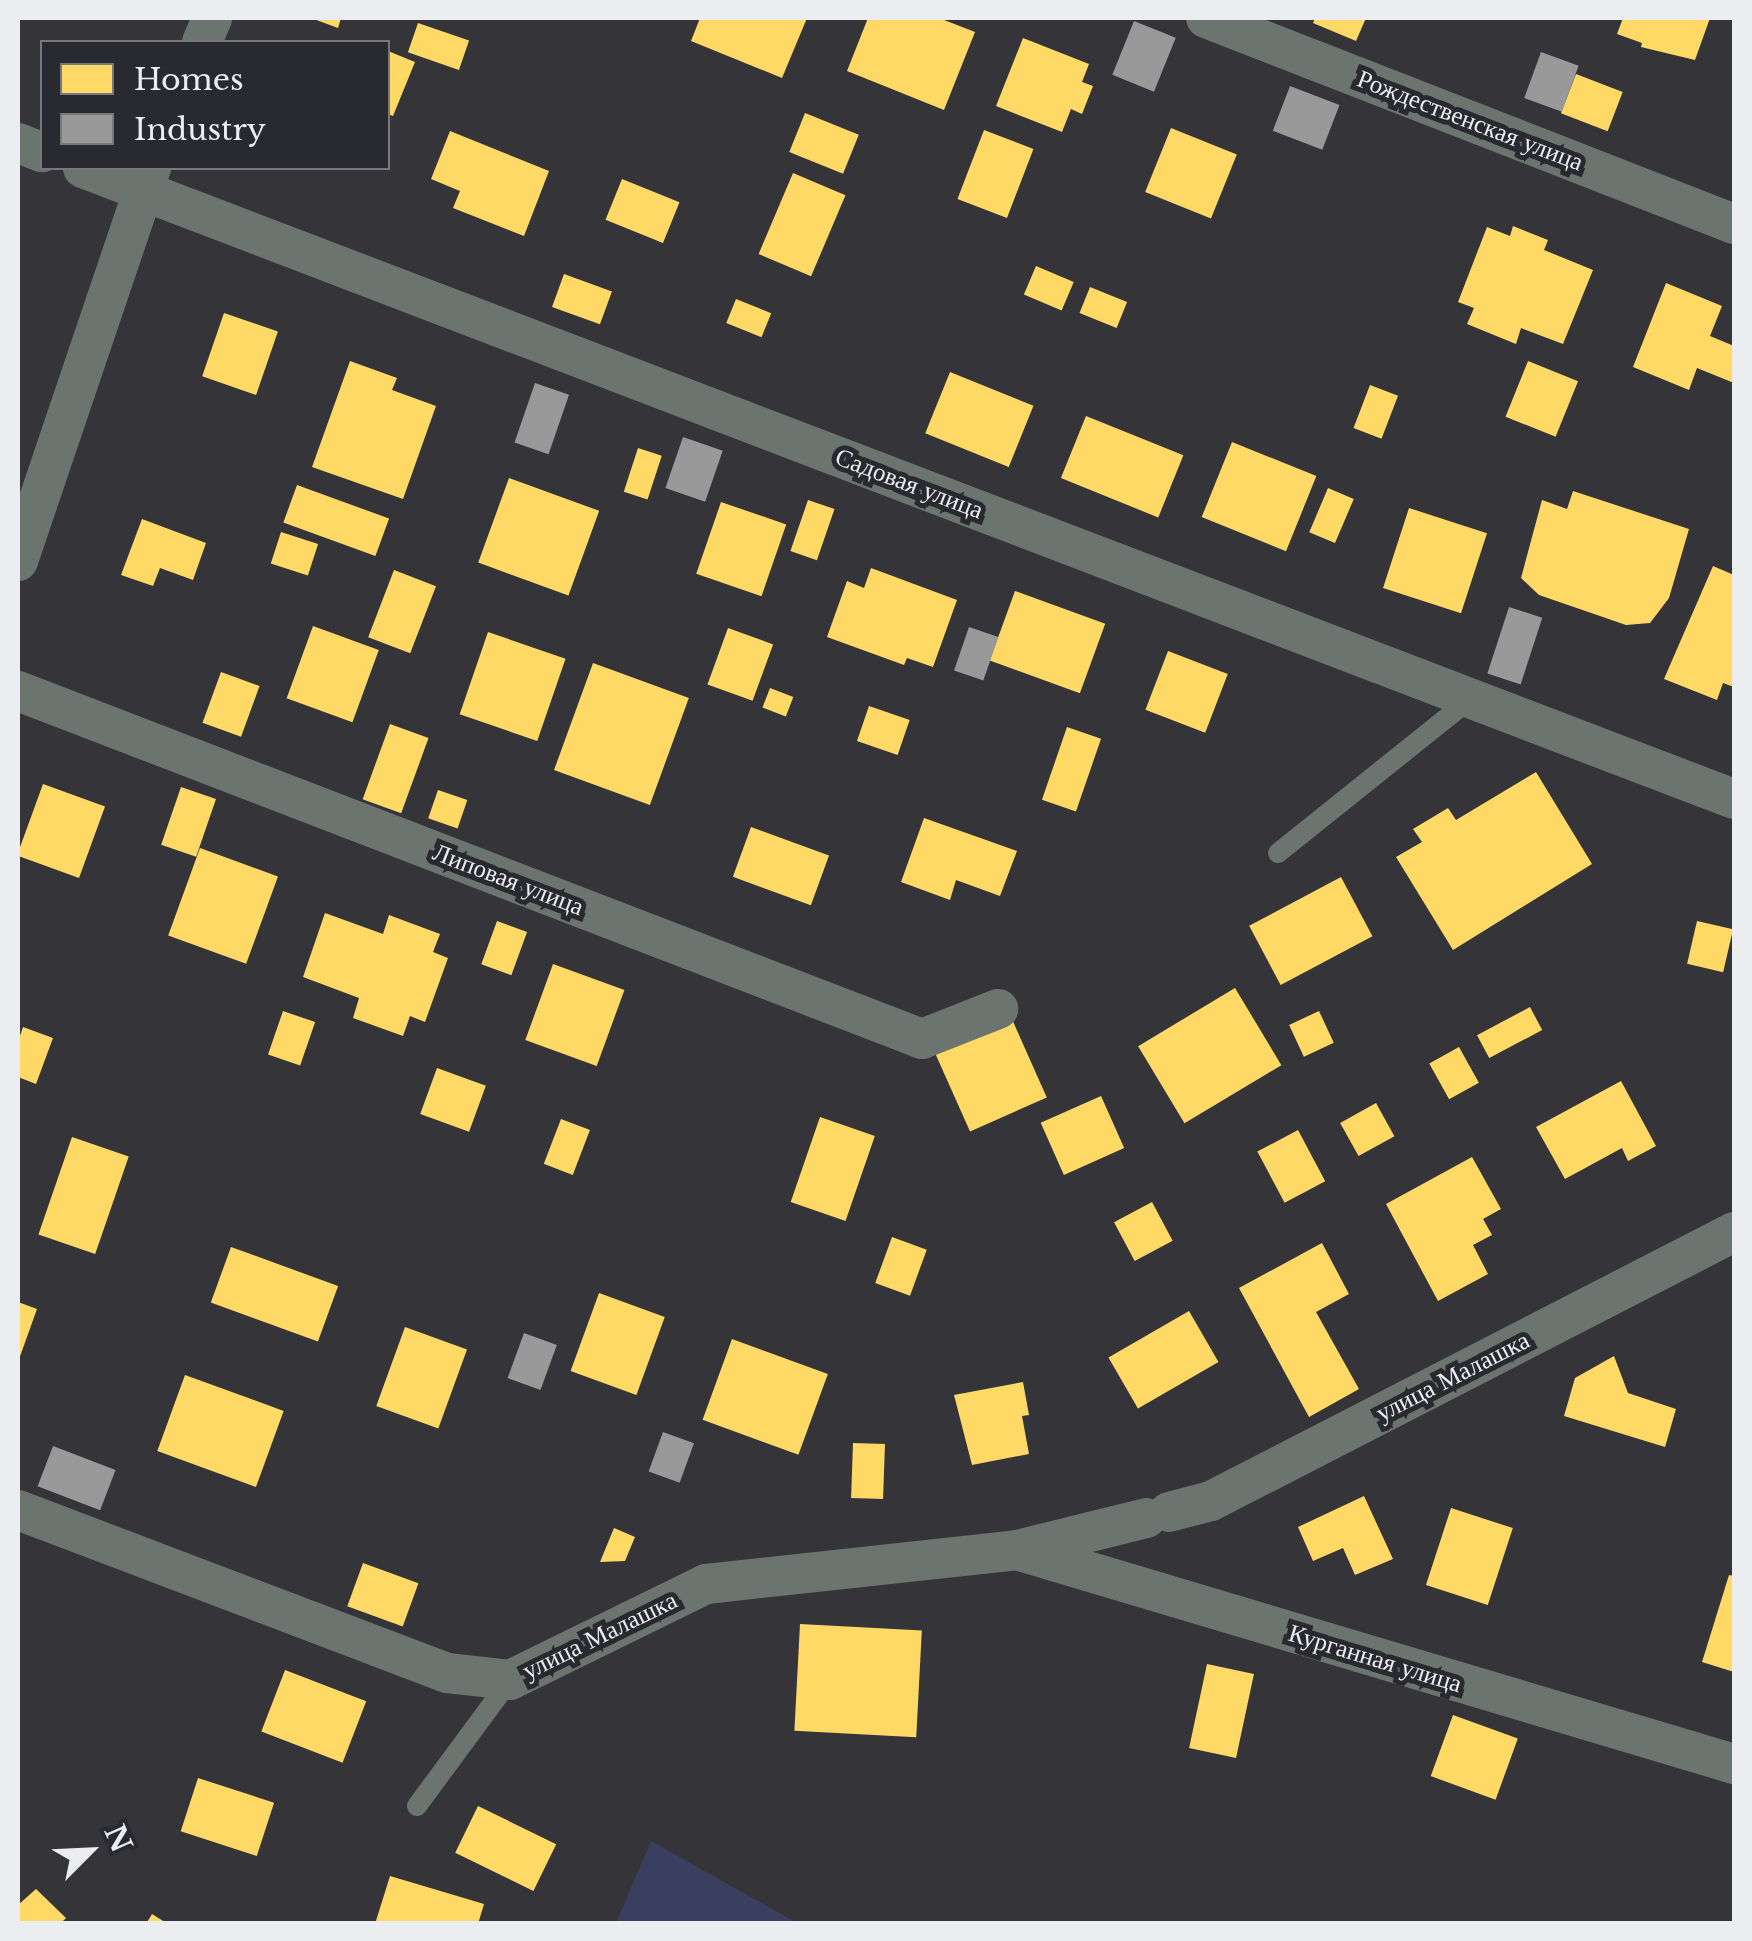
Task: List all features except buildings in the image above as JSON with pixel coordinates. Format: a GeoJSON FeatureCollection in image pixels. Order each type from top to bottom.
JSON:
{"type":"FeatureCollection","features":[{"type":"Feature","properties":{"kind":"street","name":"Рождественская улица"},"geometry":{"type":"LineString","coordinates":[[1206,18],[1734,224]]}},
{"type":"Feature","properties":{"kind":"street","name":"Садовая улица"},"geometry":{"type":"LineString","coordinates":[[94,170],[147,179],[1734,800]]}},
{"type":"Feature","properties":{"kind":"street"},"geometry":{"type":"LineString","coordinates":[[18,561],[147,179]]}},
{"type":"Feature","properties":{"kind":"street","name":"Липовая улица"},"geometry":{"type":"LineString","coordinates":[[18,691],[922,1039],[998,1009]]}},
{"type":"Feature","properties":{"kind":"street","name":"улица Малашка"},"geometry":{"type":"LineString","coordinates":[[18,1510],[447,1673],[510,1680],[706,1584],[1017,1550],[1211,1502],[1734,1232]]}},
{"type":"Feature","properties":{"kind":"street","name":"Курганная улица"},"geometry":{"type":"LineString","coordinates":[[1017,1550],[1734,1764]]}},
{"type":"Feature","properties":{"kind":"lane"},"geometry":{"type":"LineString","coordinates":[[1278,853],[1470,698]]}},
{"type":"Feature","properties":{"kind":"lane"},"geometry":{"type":"LineString","coordinates":[[417,1806],[510,1680]]}},
{"type":"Feature","properties":{"kind":"shaded area"},"geometry":{"type":"Polygon","coordinates":[[[651,1841],[797,1923],[616,1923],[651,1841]]]}}]}
